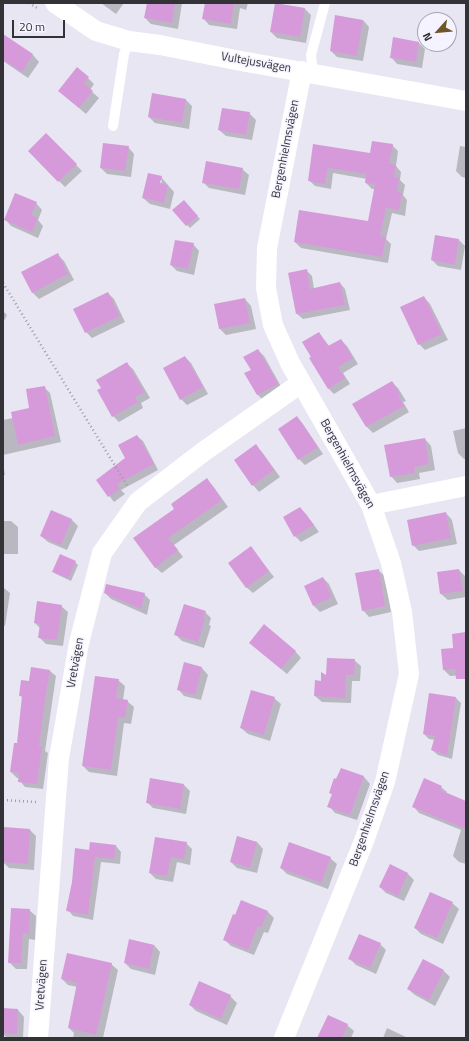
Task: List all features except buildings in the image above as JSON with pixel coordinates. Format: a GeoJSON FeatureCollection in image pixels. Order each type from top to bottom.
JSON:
{"type":"FeatureCollection","features":[{"type":"Feature","properties":{"kind":"street","name":"Vultejusvägen"},"geometry":{"type":"LineString","coordinates":[[56,3],[96,32],[129,41],[160,45],[466,101]]}},
{"type":"Feature","properties":{"kind":"street","name":"Bergenhielmsvägen"},"geometry":{"type":"LineString","coordinates":[[284,1038],[361,848],[385,782],[409,674],[402,612],[391,563],[371,505],[290,362],[273,325],[266,288],[267,248],[307,72]]}},
{"type":"Feature","properties":{"kind":"street","name":"Vretvägen"},"geometry":{"type":"LineString","coordinates":[[38,1038],[59,758],[78,643],[102,553],[138,502],[203,452],[301,383]]}},
{"type":"Feature","properties":{"kind":"street"},"geometry":{"type":"LineString","coordinates":[[371,505],[466,486]]}},
{"type":"Feature","properties":{"kind":"lane"},"geometry":{"type":"LineString","coordinates":[[307,72],[325,3]]}},
{"type":"Feature","properties":{"kind":"lane"},"geometry":{"type":"LineString","coordinates":[[113,126],[124,54],[129,41]]}},
{"type":"Feature","properties":{"kind":"path"},"geometry":{"type":"LineString","coordinates":[[3,283],[138,502]]}},
{"type":"Feature","properties":{"kind":"path"},"geometry":{"type":"LineString","coordinates":[[3,800],[56,802]]}}]}
